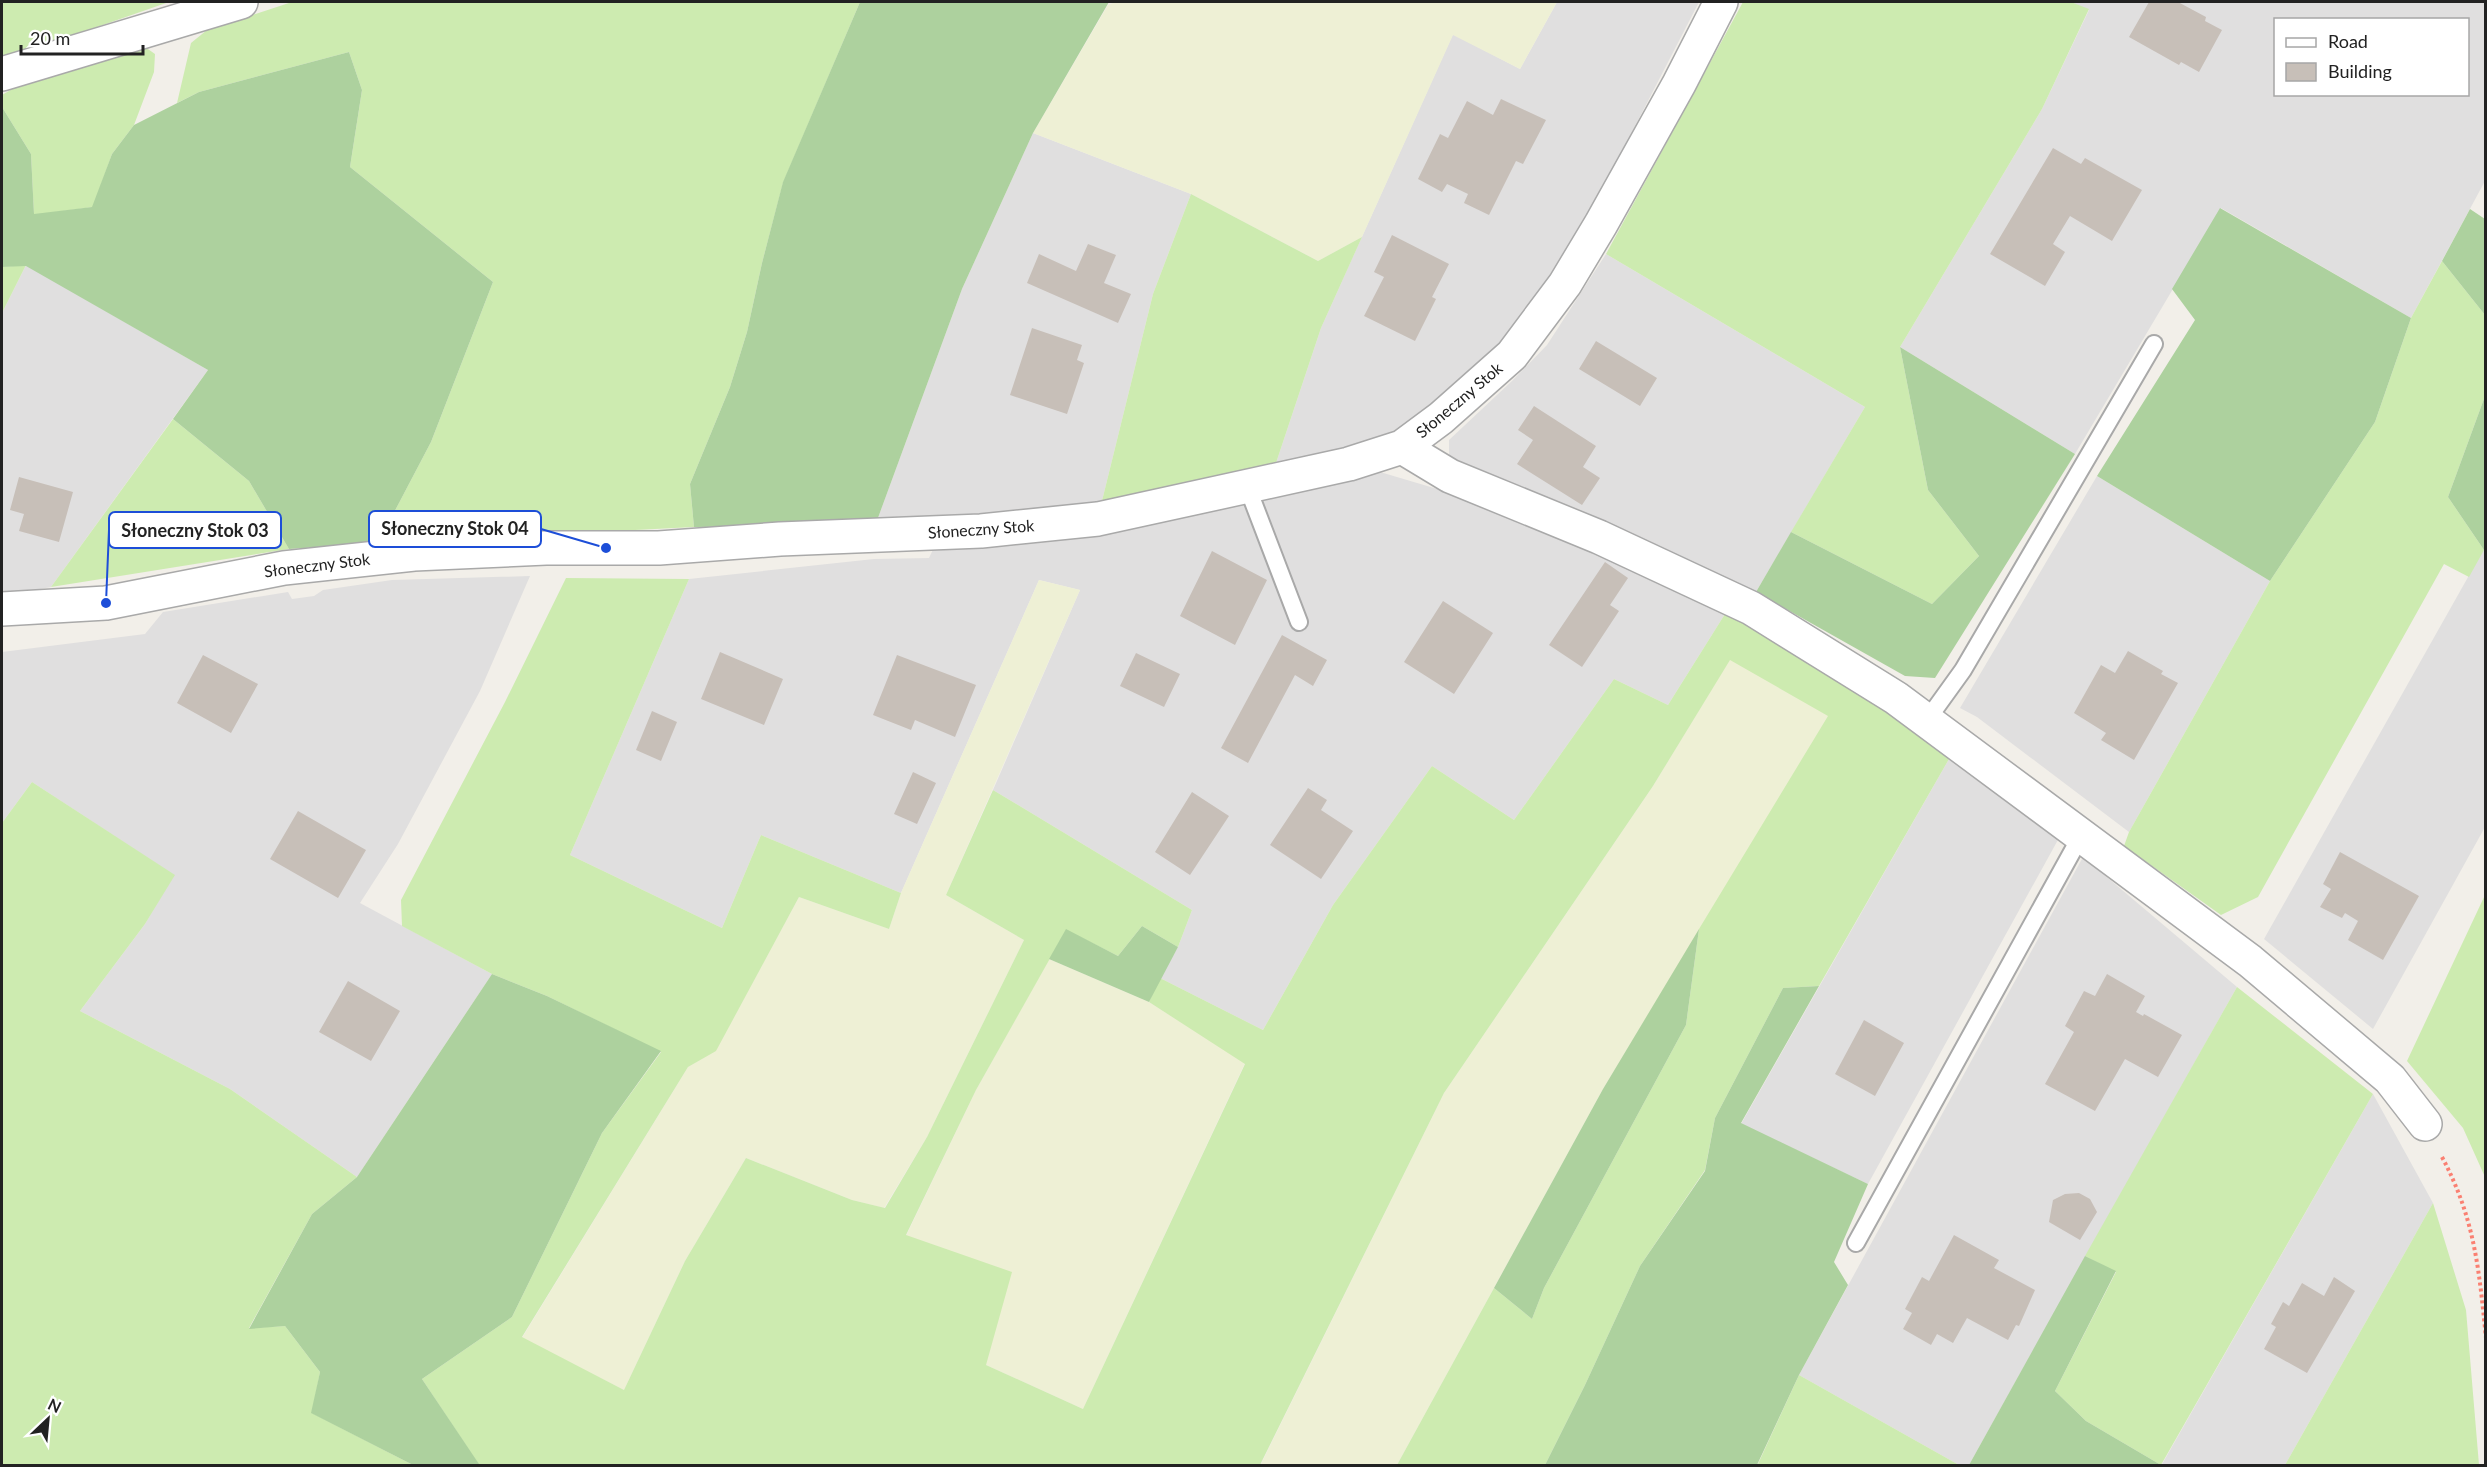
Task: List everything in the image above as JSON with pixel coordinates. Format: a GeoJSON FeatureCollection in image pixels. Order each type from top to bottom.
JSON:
{"type":"FeatureCollection","features":[{"type":"Feature","properties":{"kind":"street"},"geometry":{"type":"LineString","coordinates":[[2,74],[241,2]]}},
{"type":"Feature","properties":{"kind":"street","name":"Słoneczny Stok"},"geometry":{"type":"LineString","coordinates":[[2,609],[106,603],[284,568],[414,554],[546,548],[659,548],[780,539],[981,531],[1098,519],[1349,464],[1402,447],[1441,418],[1512,355],[1564,284],[1629,174],[1721,2]]}},
{"type":"Feature","properties":{"kind":"street"},"geometry":{"type":"LineString","coordinates":[[1402,447],[1450,476],[1599,537],[1751,608],[1896,698],[2250,961],[2390,1079],[2425,1124]]}},
{"type":"Feature","properties":{"kind":"lane"},"geometry":{"type":"LineString","coordinates":[[1927,720],[1962,670],[2154,344]]}},
{"type":"Feature","properties":{"kind":"lane"},"geometry":{"type":"LineString","coordinates":[[1247,486],[1299,622]]}},
{"type":"Feature","properties":{"kind":"lane"},"geometry":{"type":"LineString","coordinates":[[1856,1243],[2082,834]]}},
{"type":"Feature","properties":{"kind":"path"},"geometry":{"type":"LineString","coordinates":[[2425,1124],[2454,1179],[2467,1213],[2479,1260],[2486,1338]]}},
{"type":"Feature","properties":{"kind":"shaded area"},"geometry":{"type":"Polygon","coordinates":[[[1557,2],[1699,2],[1567,258],[1545,307],[1413,434],[1274,469],[1321,328],[1453,34],[1520,69],[1557,2]]]}},
{"type":"Feature","properties":{"kind":"shaded area"},"geometry":{"type":"Polygon","coordinates":[[[2071,2],[2485,2],[2485,181],[2411,318],[2221,208],[2075,454],[1900,347],[2042,109],[2089,10],[2071,2]]]}},
{"type":"Feature","properties":{"kind":"shaded area"},"geometry":{"type":"Polygon","coordinates":[[[1033,133],[1191,194],[1153,294],[1100,509],[875,526],[962,289],[1033,133]]]}},
{"type":"Feature","properties":{"kind":"shaded area"},"geometry":{"type":"Polygon","coordinates":[[[1606,254],[1865,407],[1756,592],[1449,456],[1449,440],[1547,345],[1606,254]]]}},
{"type":"Feature","properties":{"kind":"shaded area"},"geometry":{"type":"Polygon","coordinates":[[[26,265],[208,370],[51,587],[2,596],[2,313],[26,265]]]}},
{"type":"Feature","properties":{"kind":"shaded area"},"geometry":{"type":"Polygon","coordinates":[[[1370,469],[1481,502],[1591,540],[1725,614],[1668,705],[1614,679],[1514,820],[1432,766],[1333,905],[1263,1030],[1160,978],[1178,947],[1192,910],[993,790],[1080,590],[1039,580],[901,893],[761,835],[722,928],[570,855],[689,579],[874,559],[929,558],[937,541],[1370,469]]]}},
{"type":"Feature","properties":{"kind":"shaded area"},"geometry":{"type":"Polygon","coordinates":[[[2097,476],[2270,581],[2129,832],[1977,717],[1960,708],[2097,476]]]}},
{"type":"Feature","properties":{"kind":"shaded area"},"geometry":{"type":"Polygon","coordinates":[[[2485,547],[2485,827],[2373,1029],[2264,939],[2485,547]]]}},
{"type":"Feature","properties":{"kind":"shaded area"},"geometry":{"type":"Polygon","coordinates":[[[530,576],[480,691],[398,844],[360,903],[492,974],[357,1177],[230,1089],[80,1011],[145,924],[174,875],[32,782],[2,823],[2,652],[145,634],[163,612],[288,592],[292,599],[314,596],[323,590],[392,580],[530,576]]]}},
{"type":"Feature","properties":{"kind":"shaded area"},"geometry":{"type":"Polygon","coordinates":[[[1949,759],[2059,838],[1868,1184],[1741,1124],[1949,759]]]}},
{"type":"Feature","properties":{"kind":"shaded area"},"geometry":{"type":"Polygon","coordinates":[[[2083,857],[2237,987],[1969,1465],[1959,1465],[1799,1375],[2083,857]]]}},
{"type":"Feature","properties":{"kind":"shaded area"},"geometry":{"type":"Polygon","coordinates":[[[2373,1094],[2433,1203],[2285,1465],[2161,1466],[2373,1094]]]}},
{"type":"Feature","properties":{"kind":"green space"},"geometry":{"type":"Polygon","coordinates":[[[2,2],[169,2],[2,60],[2,2]]]}},
{"type":"Feature","properties":{"kind":"green space"},"geometry":{"type":"Polygon","coordinates":[[[292,2],[860,2],[783,183],[747,332],[730,387],[690,484],[694,527],[378,543],[431,442],[493,282],[350,167],[362,90],[349,52],[199,92],[177,103],[191,43],[207,30],[292,2]]]}},
{"type":"Feature","properties":{"kind":"green space"},"geometry":{"type":"Polygon","coordinates":[[[860,2],[1109,2],[1033,133],[962,289],[875,526],[694,527],[690,484],[730,387],[747,332],[783,182],[860,2]]]}},
{"type":"Feature","properties":{"kind":"green space"},"geometry":{"type":"Polygon","coordinates":[[[1115,2],[1557,2],[1520,69],[1453,35],[1362,237],[1318,261],[1191,194],[1033,133],[1108,5],[1115,2]]]}},
{"type":"Feature","properties":{"kind":"green space"},"geometry":{"type":"Polygon","coordinates":[[[1743,2],[2071,2],[2089,9],[2042,109],[1900,347],[1928,490],[1979,556],[1932,604],[1791,532],[1865,407],[1606,254],[1743,2]]]}},
{"type":"Feature","properties":{"kind":"green space"},"geometry":{"type":"Polygon","coordinates":[[[145,47],[155,54],[154,72],[134,125],[112,154],[93,207],[34,215],[31,154],[2,107],[2,95],[19,85],[145,47]]]}},
{"type":"Feature","properties":{"kind":"green space"},"geometry":{"type":"Polygon","coordinates":[[[349,52],[362,90],[350,167],[493,282],[431,442],[378,543],[289,549],[249,481],[173,419],[208,370],[26,266],[2,267],[2,107],[31,154],[34,214],[92,207],[112,154],[134,125],[199,92],[349,52]]]}},
{"type":"Feature","properties":{"kind":"green space"},"geometry":{"type":"Polygon","coordinates":[[[1191,194],[1318,261],[1362,237],[1321,328],[1274,469],[1100,509],[1153,294],[1191,194]]]}},
{"type":"Feature","properties":{"kind":"green space"},"geometry":{"type":"Polygon","coordinates":[[[2220,208],[2411,318],[2375,422],[2270,581],[2097,476],[2195,320],[2172,289],[2220,208]]]}},
{"type":"Feature","properties":{"kind":"green space"},"geometry":{"type":"Polygon","coordinates":[[[2470,209],[2485,219],[2485,315],[2442,261],[2470,209]]]}},
{"type":"Feature","properties":{"kind":"green space"},"geometry":{"type":"Polygon","coordinates":[[[2442,261],[2485,315],[2485,396],[2448,497],[2484,550],[2469,577],[2444,564],[2258,897],[2221,915],[2124,846],[2129,832],[2270,581],[2375,422],[2411,318],[2442,261]]]}},
{"type":"Feature","properties":{"kind":"green space"},"geometry":{"type":"Polygon","coordinates":[[[26,265],[2,313],[2,267],[26,265]]]}},
{"type":"Feature","properties":{"kind":"green space"},"geometry":{"type":"Polygon","coordinates":[[[1900,347],[2075,454],[1935,678],[1905,676],[1756,592],[1791,532],[1932,604],[1979,556],[1928,490],[1900,347]]]}},
{"type":"Feature","properties":{"kind":"green space"},"geometry":{"type":"Polygon","coordinates":[[[2485,396],[2486,547],[2484,550],[2448,497],[2485,396]]]}},
{"type":"Feature","properties":{"kind":"green space"},"geometry":{"type":"Polygon","coordinates":[[[173,419],[249,481],[289,549],[51,587],[173,419]]]}},
{"type":"Feature","properties":{"kind":"green space"},"geometry":{"type":"Polygon","coordinates":[[[566,578],[689,579],[570,855],[722,928],[761,835],[901,893],[889,929],[799,897],[716,1051],[688,1067],[522,1337],[624,1390],[685,1261],[746,1158],[852,1200],[885,1208],[927,1137],[1024,940],[946,895],[993,790],[1192,910],[1178,947],[1142,926],[1118,956],[1066,930],[976,1090],[906,1235],[1012,1272],[986,1365],[1083,1409],[1245,1064],[1149,1002],[1160,978],[1263,1030],[1333,905],[1432,766],[1514,820],[1614,679],[1668,705],[1725,614],[1752,626],[1856,688],[1949,759],[1819,986],[1783,988],[1715,1118],[1705,1170],[1640,1266],[1545,1465],[1397,1465],[1494,1288],[1532,1319],[1544,1288],[1686,1025],[1699,929],[1828,716],[1730,660],[1653,786],[1444,1093],[1260,1465],[479,1465],[422,1379],[512,1317],[602,1133],[661,1052],[547,996],[492,974],[402,926],[401,900],[505,702],[566,578]]]}},
{"type":"Feature","properties":{"kind":"green space"},"geometry":{"type":"Polygon","coordinates":[[[1039,580],[1080,590],[946,895],[1024,940],[927,1137],[884,1208],[852,1200],[746,1158],[685,1261],[624,1390],[522,1338],[688,1067],[716,1050],[799,897],[889,929],[901,893],[1039,580]]]}},
{"type":"Feature","properties":{"kind":"green space"},"geometry":{"type":"Polygon","coordinates":[[[1730,659],[1829,716],[1603,1089],[1397,1465],[1260,1466],[1444,1093],[1653,786],[1730,659]]]}},
{"type":"Feature","properties":{"kind":"green space"},"geometry":{"type":"Polygon","coordinates":[[[32,782],[175,875],[145,924],[80,1011],[230,1089],[357,1177],[312,1214],[249,1328],[285,1326],[320,1372],[312,1413],[413,1465],[2,1466],[2,823],[32,782]]]}},
{"type":"Feature","properties":{"kind":"green space"},"geometry":{"type":"Polygon","coordinates":[[[2485,895],[2485,1177],[2463,1128],[2407,1061],[2485,895]]]}},
{"type":"Feature","properties":{"kind":"green space"},"geometry":{"type":"Polygon","coordinates":[[[1142,926],[1178,947],[1149,1002],[1049,959],[1066,929],[1118,956],[1142,926]]]}},
{"type":"Feature","properties":{"kind":"green space"},"geometry":{"type":"Polygon","coordinates":[[[1699,929],[1686,1025],[1544,1288],[1532,1319],[1494,1288],[1603,1089],[1699,929]]]}},
{"type":"Feature","properties":{"kind":"green space"},"geometry":{"type":"Polygon","coordinates":[[[1049,959],[1149,1002],[1245,1063],[1083,1409],[986,1365],[906,1236],[976,1090],[1049,959]]]}},
{"type":"Feature","properties":{"kind":"green space"},"geometry":{"type":"Polygon","coordinates":[[[492,974],[547,996],[661,1051],[602,1133],[512,1317],[422,1379],[479,1464],[487,1465],[413,1465],[311,1413],[320,1372],[285,1326],[249,1329],[312,1214],[357,1177],[492,974]]]}},
{"type":"Feature","properties":{"kind":"green space"},"geometry":{"type":"Polygon","coordinates":[[[1819,986],[1741,1123],[1868,1184],[1834,1262],[1848,1285],[1799,1375],[1757,1465],[1545,1465],[1640,1266],[1705,1171],[1715,1118],[1783,988],[1819,986]]]}},
{"type":"Feature","properties":{"kind":"green space"},"geometry":{"type":"Polygon","coordinates":[[[2237,987],[2373,1094],[2161,1465],[2086,1421],[2055,1391],[2116,1272],[2085,1256],[2237,987]]]}},
{"type":"Feature","properties":{"kind":"green space"},"geometry":{"type":"Polygon","coordinates":[[[2433,1203],[2466,1310],[2479,1465],[2285,1465],[2433,1203]]]}},
{"type":"Feature","properties":{"kind":"green space"},"geometry":{"type":"Polygon","coordinates":[[[2085,1256],[2116,1271],[2055,1391],[2086,1421],[2161,1465],[1969,1465],[2085,1256]]]}},
{"type":"Feature","properties":{"kind":"green space"},"geometry":{"type":"Polygon","coordinates":[[[1799,1375],[1959,1465],[1757,1466],[1799,1375]]]}},
{"type":"Feature","properties":{"kind":"building"},"geometry":{"type":"Polygon","coordinates":[[[2149,2],[2178,2],[2206,17],[2205,21],[2222,30],[2199,72],[2181,62],[2179,65],[2129,37],[2149,2]]]}},
{"type":"Feature","properties":{"kind":"building"},"geometry":{"type":"Polygon","coordinates":[[[1501,99],[1546,120],[1523,164],[1516,161],[1489,215],[1464,203],[1468,194],[1447,184],[1442,192],[1418,179],[1440,134],[1448,138],[1467,101],[1493,115],[1501,99]]]}},
{"type":"Feature","properties":{"kind":"building"},"geometry":{"type":"Polygon","coordinates":[[[2053,148],[2081,164],[2085,158],[2142,190],[2112,241],[2070,216],[2053,244],[2065,252],[2045,286],[1990,254],[2053,148]]]}},
{"type":"Feature","properties":{"kind":"building"},"geometry":{"type":"Polygon","coordinates":[[[1392,235],[1449,264],[1432,297],[1436,299],[1415,341],[1364,316],[1384,277],[1374,272],[1392,235]]]}},
{"type":"Feature","properties":{"kind":"building"},"geometry":{"type":"Polygon","coordinates":[[[1088,244],[1116,255],[1104,283],[1131,294],[1118,323],[1027,283],[1039,254],[1076,271],[1088,244]]]}},
{"type":"Feature","properties":{"kind":"building"},"geometry":{"type":"Polygon","coordinates":[[[1032,328],[1082,345],[1077,360],[1084,363],[1067,414],[1010,395],[1032,328]]]}},
{"type":"Feature","properties":{"kind":"building"},"geometry":{"type":"Polygon","coordinates":[[[1596,341],[1657,378],[1640,406],[1579,369],[1596,341]]]}},
{"type":"Feature","properties":{"kind":"building"},"geometry":{"type":"Polygon","coordinates":[[[1534,406],[1596,446],[1583,467],[1600,478],[1582,505],[1517,464],[1533,440],[1518,430],[1534,406]]]}},
{"type":"Feature","properties":{"kind":"building"},"geometry":{"type":"Polygon","coordinates":[[[19,477],[73,492],[59,542],[19,531],[24,514],[10,510],[19,477]]]}},
{"type":"Feature","properties":{"kind":"building"},"geometry":{"type":"Polygon","coordinates":[[[1212,551],[1267,580],[1235,645],[1180,616],[1212,551]]]}},
{"type":"Feature","properties":{"kind":"building"},"geometry":{"type":"Polygon","coordinates":[[[1605,562],[1628,578],[1610,605],[1619,611],[1582,667],[1549,645],[1605,562]]]}},
{"type":"Feature","properties":{"kind":"building"},"geometry":{"type":"Polygon","coordinates":[[[1443,601],[1493,633],[1454,694],[1404,662],[1443,601]]]}},
{"type":"Feature","properties":{"kind":"building"},"geometry":{"type":"Polygon","coordinates":[[[1282,635],[1327,660],[1313,686],[1295,675],[1248,763],[1221,748],[1282,635]]]}},
{"type":"Feature","properties":{"kind":"building"},"geometry":{"type":"Polygon","coordinates":[[[2128,651],[2163,671],[2161,674],[2178,683],[2134,760],[2101,740],[2106,733],[2074,713],[2101,665],[2115,673],[2128,651]]]}},
{"type":"Feature","properties":{"kind":"building"},"geometry":{"type":"Polygon","coordinates":[[[720,652],[783,679],[764,725],[701,699],[720,652]]]}},
{"type":"Feature","properties":{"kind":"building"},"geometry":{"type":"Polygon","coordinates":[[[1136,653],[1180,674],[1164,707],[1120,686],[1136,653]]]}},
{"type":"Feature","properties":{"kind":"building"},"geometry":{"type":"Polygon","coordinates":[[[203,655],[258,684],[231,733],[177,703],[203,655]]]}},
{"type":"Feature","properties":{"kind":"building"},"geometry":{"type":"Polygon","coordinates":[[[897,655],[976,685],[955,737],[915,720],[911,730],[873,715],[897,655]]]}},
{"type":"Feature","properties":{"kind":"building"},"geometry":{"type":"Polygon","coordinates":[[[652,711],[677,722],[661,761],[636,750],[652,711]]]}},
{"type":"Feature","properties":{"kind":"building"},"geometry":{"type":"Polygon","coordinates":[[[913,772],[936,783],[917,824],[894,814],[913,772]]]}},
{"type":"Feature","properties":{"kind":"building"},"geometry":{"type":"Polygon","coordinates":[[[1308,788],[1327,800],[1321,810],[1353,831],[1321,879],[1270,845],[1308,788]]]}},
{"type":"Feature","properties":{"kind":"building"},"geometry":{"type":"Polygon","coordinates":[[[1192,792],[1229,816],[1190,875],[1155,852],[1192,792]]]}},
{"type":"Feature","properties":{"kind":"building"},"geometry":{"type":"Polygon","coordinates":[[[298,811],[366,850],[338,898],[270,859],[298,811]]]}},
{"type":"Feature","properties":{"kind":"building"},"geometry":{"type":"Polygon","coordinates":[[[2340,852],[2419,896],[2383,960],[2348,940],[2358,921],[2345,913],[2342,918],[2320,907],[2331,889],[2323,884],[2340,852]]]}},
{"type":"Feature","properties":{"kind":"building"},"geometry":{"type":"Polygon","coordinates":[[[2107,974],[2145,996],[2136,1012],[2182,1035],[2158,1077],[2125,1059],[2095,1111],[2045,1084],[2074,1032],[2065,1026],[2084,991],[2095,996],[2107,974]]]}},
{"type":"Feature","properties":{"kind":"building"},"geometry":{"type":"Polygon","coordinates":[[[348,981],[400,1011],[371,1061],[319,1032],[348,981]]]}},
{"type":"Feature","properties":{"kind":"building"},"geometry":{"type":"Polygon","coordinates":[[[1864,1020],[1904,1043],[1875,1096],[1835,1074],[1864,1020]]]}},
{"type":"Feature","properties":{"kind":"building"},"geometry":{"type":"Polygon","coordinates":[[[2079,1193],[2090,1199],[2097,1212],[2080,1240],[2049,1222],[2053,1200],[2065,1194],[2079,1193]]]}},
{"type":"Feature","properties":{"kind":"building"},"geometry":{"type":"Polygon","coordinates":[[[1954,1235],[1999,1260],[1994,1268],[2035,1290],[2019,1326],[2016,1325],[2008,1340],[1967,1318],[1953,1343],[1937,1334],[1931,1345],[1903,1329],[1912,1313],[1905,1309],[1922,1277],[1929,1281],[1954,1235]]]}},
{"type":"Feature","properties":{"kind":"building"},"geometry":{"type":"Polygon","coordinates":[[[2334,1277],[2355,1291],[2307,1373],[2264,1349],[2276,1327],[2271,1324],[2283,1302],[2289,1306],[2302,1283],[2324,1296],[2334,1277]]]}},
{"type":"Feature","properties":{"kind":"place","name":"Słoneczny Stok 04"},"geometry":{"type":"Point","coordinates":[606,548]}},
{"type":"Feature","properties":{"kind":"place","name":"Słoneczny Stok 03"},"geometry":{"type":"Point","coordinates":[106,603]}}]}
